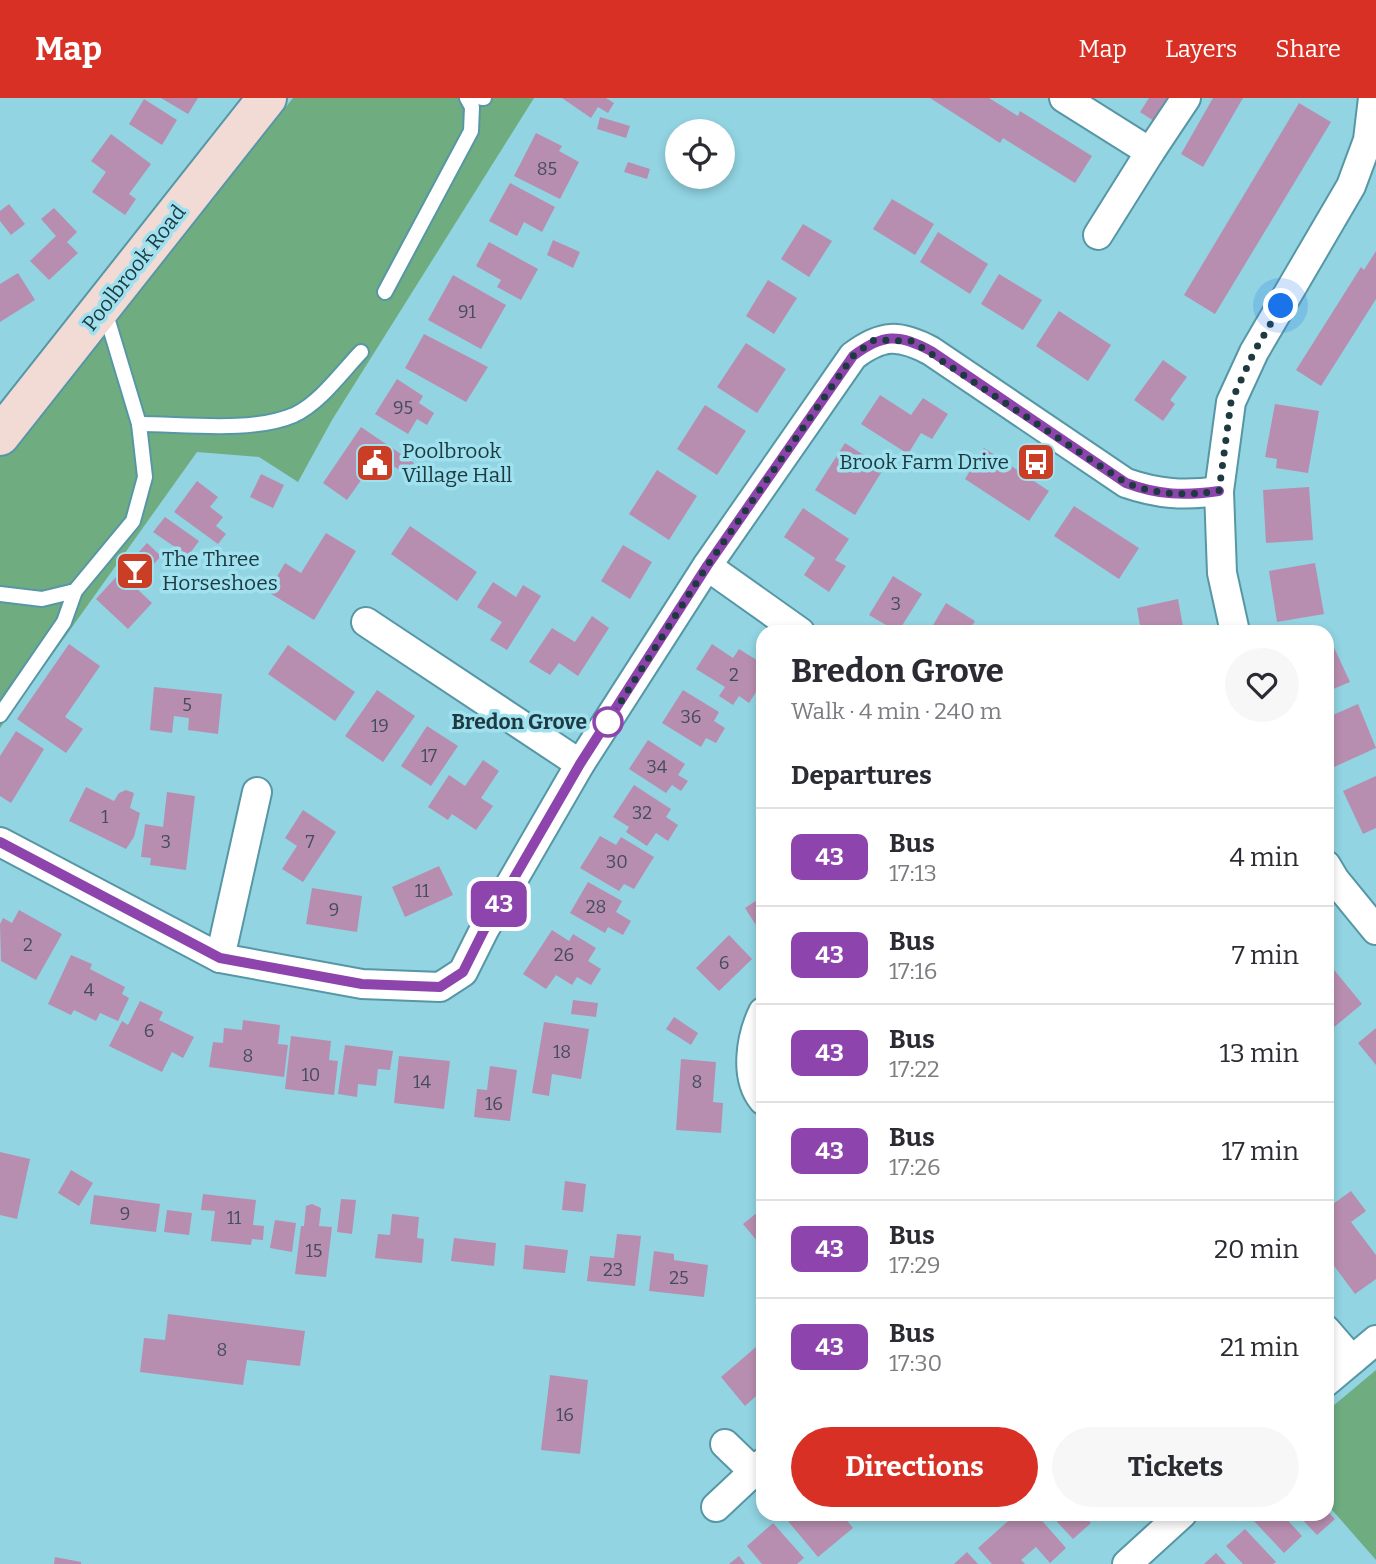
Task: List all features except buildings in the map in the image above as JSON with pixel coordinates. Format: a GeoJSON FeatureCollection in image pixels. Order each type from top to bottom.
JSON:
{"type":"FeatureCollection","features":[{"type":"Feature","properties":{"kind":"main road","name":"Poolbrook Road"},"geometry":{"type":"LineString","coordinates":[[0,436],[267,98]]}},
{"type":"Feature","properties":{"kind":"street"},"geometry":{"type":"LineString","coordinates":[[1098,235],[1186,98]]}},
{"type":"Feature","properties":{"kind":"street"},"geometry":{"type":"LineString","coordinates":[[1233,625],[1222,573],[1219,491],[1231,402],[1254,352],[1351,186],[1368,140],[1373,98]]}},
{"type":"Feature","properties":{"kind":"street"},"geometry":{"type":"LineString","coordinates":[[1072,103],[1150,152]]}},
{"type":"Feature","properties":{"kind":"street"},"geometry":{"type":"LineString","coordinates":[[0,842],[220,958],[362,984],[440,987],[463,972],[484,930],[580,764],[707,566],[853,356],[874,340],[912,341],[931,351],[1126,483],[1155,493],[1185,496],[1219,491]]}},
{"type":"Feature","properties":{"kind":"street"},"geometry":{"type":"LineString","coordinates":[[707,566],[790,625]]}},
{"type":"Feature","properties":{"kind":"street"},"geometry":{"type":"LineString","coordinates":[[366,622],[580,764]]}},
{"type":"Feature","properties":{"kind":"street"},"geometry":{"type":"LineString","coordinates":[[220,958],[257,792]]}},
{"type":"Feature","properties":{"kind":"street"},"geometry":{"type":"LineString","coordinates":[[1334,878],[1376,930]]}},
{"type":"Feature","properties":{"kind":"street"},"geometry":{"type":"LineString","coordinates":[[756,1032],[751,1070],[756,1082]]}},
{"type":"Feature","properties":{"kind":"street"},"geometry":{"type":"LineString","coordinates":[[1334,1339],[1352,1360]]}},
{"type":"Feature","properties":{"kind":"street"},"geometry":{"type":"LineString","coordinates":[[1334,1375],[1376,1340]]}},
{"type":"Feature","properties":{"kind":"street"},"geometry":{"type":"LineString","coordinates":[[725,1444],[756,1466]]}},
{"type":"Feature","properties":{"kind":"street"},"geometry":{"type":"LineString","coordinates":[[716,1507],[756,1469]]}},
{"type":"Feature","properties":{"kind":"street"},"geometry":{"type":"LineString","coordinates":[[1127,1564],[1174,1521]]}},
{"type":"Feature","properties":{"kind":"lane"},"geometry":{"type":"LineString","coordinates":[[385,292],[471,131],[472,107],[467,98]]}},
{"type":"Feature","properties":{"kind":"lane"},"geometry":{"type":"LineString","coordinates":[[0,715],[64,622],[75,591],[133,521],[145,477],[139,424],[104,307]]}},
{"type":"Feature","properties":{"kind":"lane"},"geometry":{"type":"LineString","coordinates":[[139,424],[257,424],[295,415],[322,394],[361,352]]}},
{"type":"Feature","properties":{"kind":"lane"},"geometry":{"type":"LineString","coordinates":[[0,594],[42,599],[75,591]]}},
{"type":"Feature","properties":{"kind":"green space"},"geometry":{"type":"Polygon","coordinates":[[[293,98],[534,98],[332,420],[298,482],[259,457],[197,452],[0,728],[0,457],[293,98]]]}},
{"type":"Feature","properties":{"kind":"green space"},"geometry":{"type":"Polygon","coordinates":[[[1376,1370],[1376,1560],[1334,1512],[1334,1405],[1376,1370]]]}},
{"type":"Feature","properties":{"kind":"bus line","name":"43"},"geometry":{"type":"LineString","coordinates":[[0,842],[220,958],[362,984],[440,987],[463,972],[484,930],[580,764],[707,566],[853,356],[874,340],[894,338],[912,341],[931,351],[1126,483],[1170,495],[1185,496],[1219,491]]}},
{"type":"Feature","properties":{"kind":"place","name":"Brook Farm Drive"},"geometry":{"type":"Point","coordinates":[1036,462]}},
{"type":"Feature","properties":{"kind":"place","name":"Poolbrook Village Hall"},"geometry":{"type":"Point","coordinates":[375,463]}},
{"type":"Feature","properties":{"kind":"place","name":"The Three Horseshoes"},"geometry":{"type":"Point","coordinates":[135,571]}},
{"type":"Feature","properties":{"kind":"place","name":"Bredon Grove"},"geometry":{"type":"Point","coordinates":[608,722]}},
{"type":"Feature","properties":{"kind":"route"},"geometry":{"type":"LineString","coordinates":[[608,722],[707,566],[853,356],[874,340],[894,338],[912,341],[931,351],[1126,483],[1155,493],[1185,496],[1219,491],[1231,402],[1254,352],[1281,306]]}}]}
